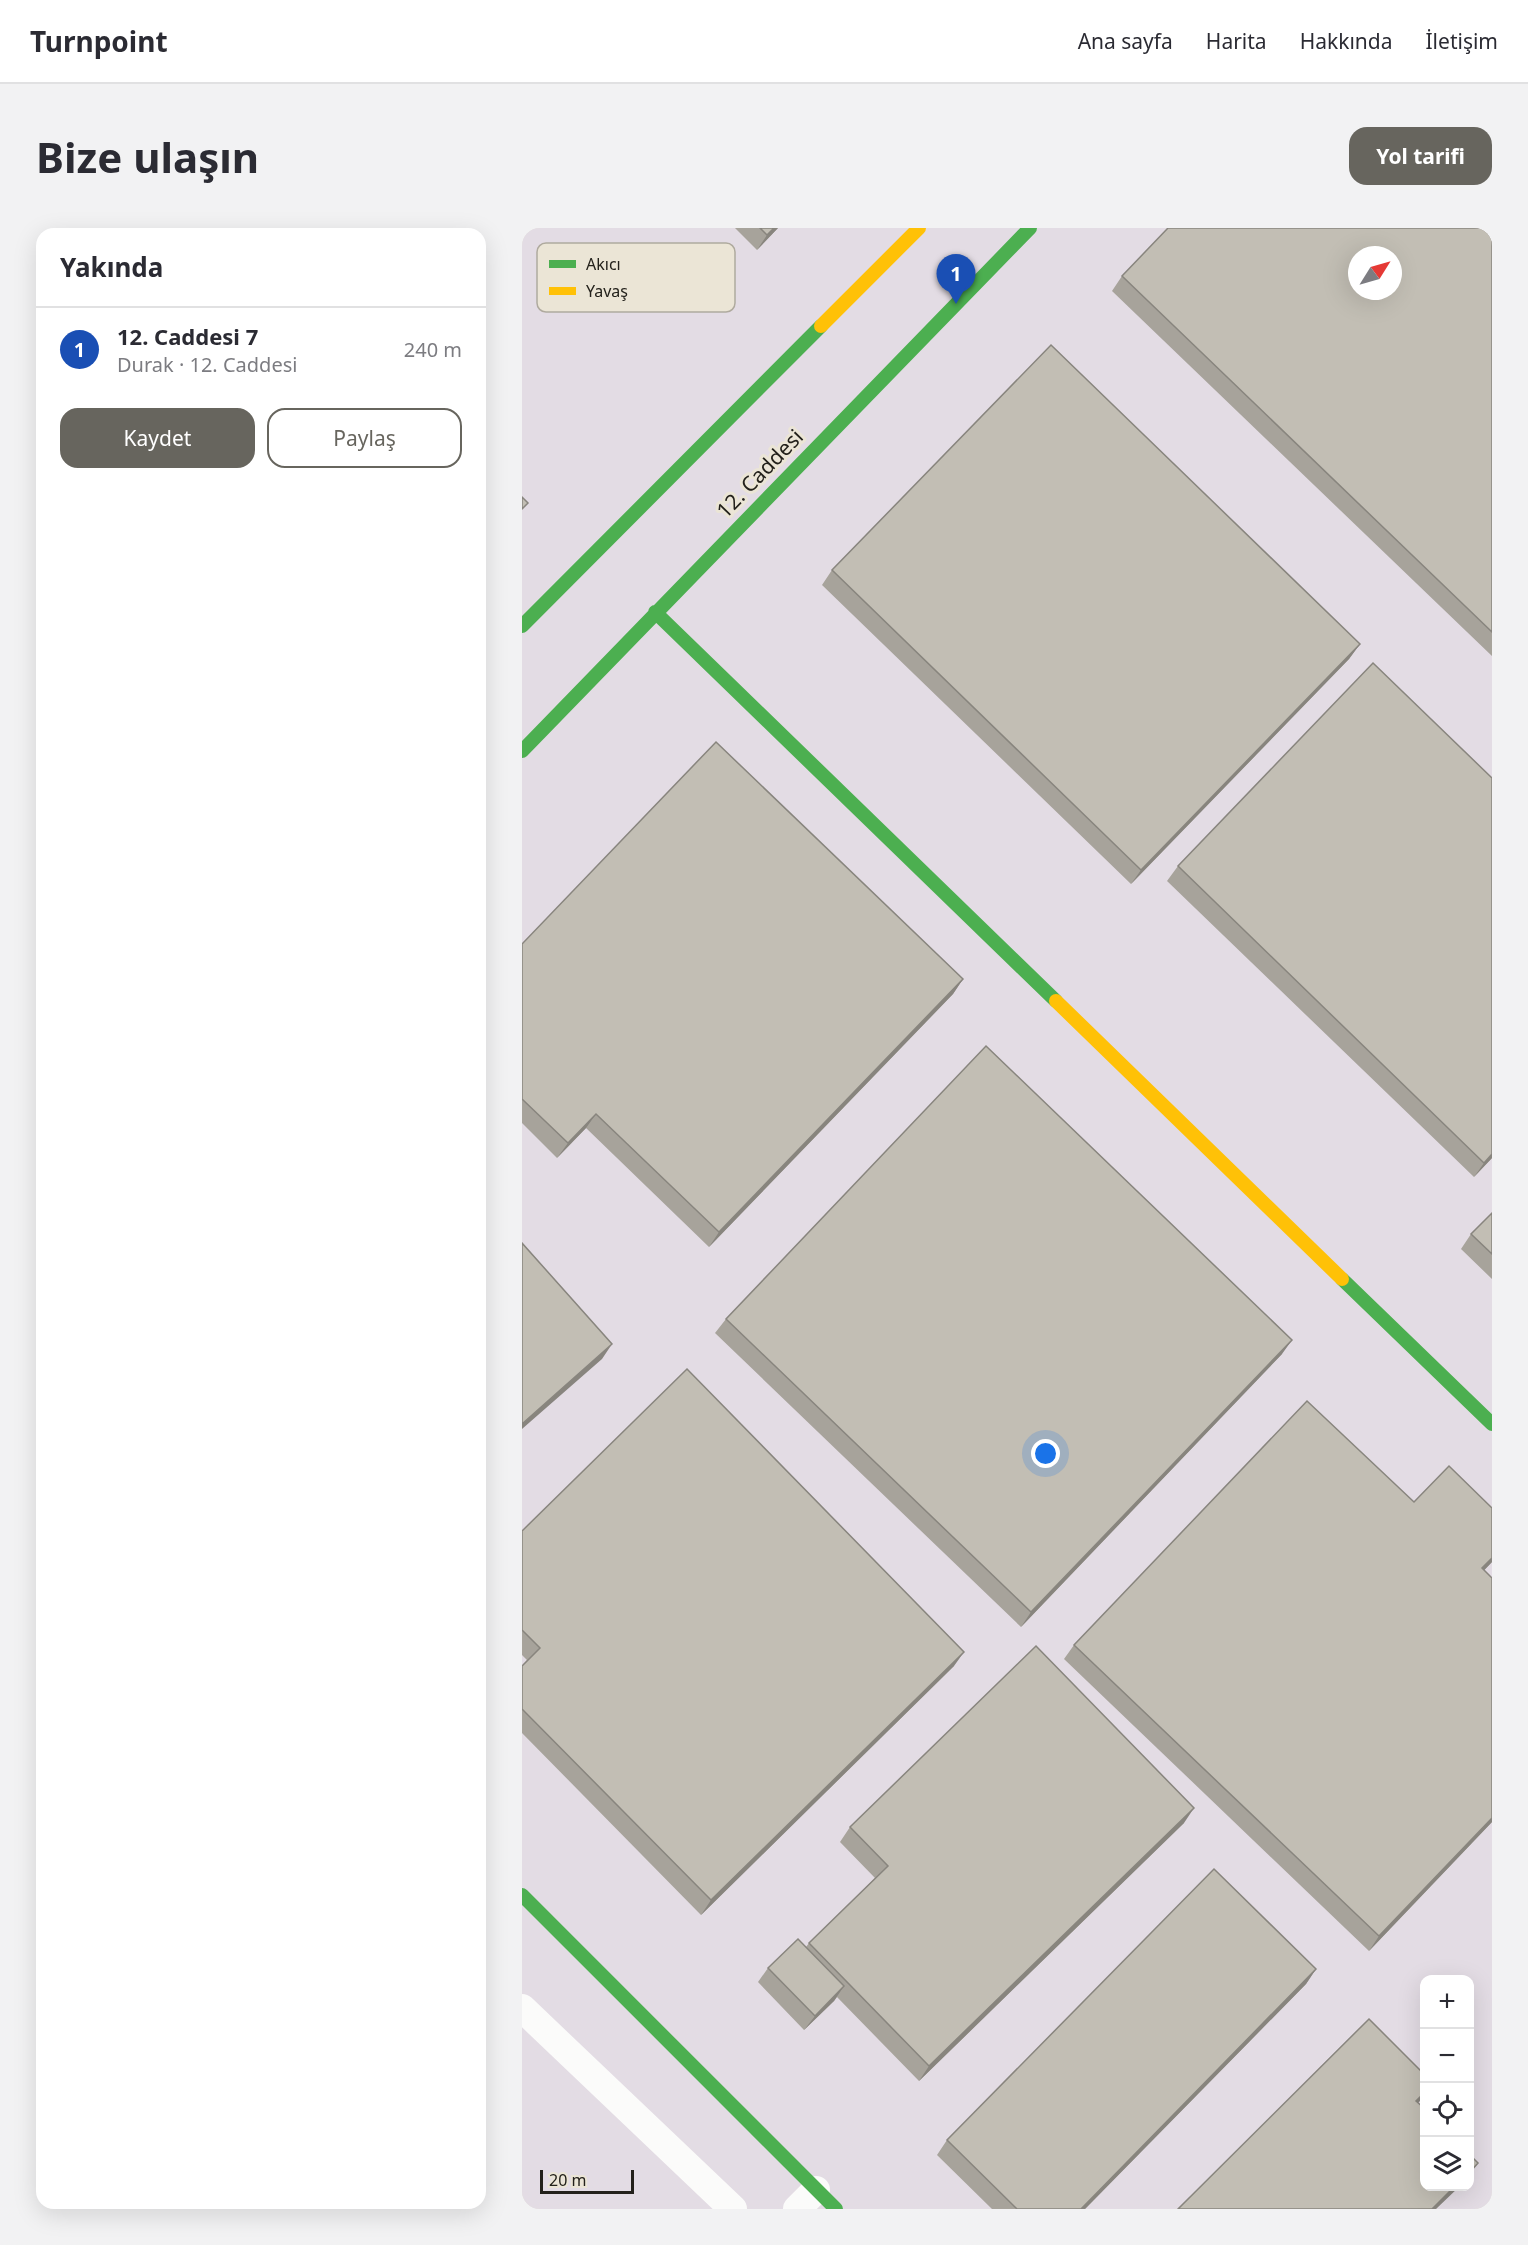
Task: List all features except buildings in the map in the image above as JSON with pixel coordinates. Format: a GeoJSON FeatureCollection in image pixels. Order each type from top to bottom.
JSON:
{"type":"FeatureCollection","features":[{"type":"Feature","properties":{"kind":"street"},"geometry":{"type":"LineString","coordinates":[[522,626],[919,228]]}},
{"type":"Feature","properties":{"kind":"street","name":"12. Caddesi"},"geometry":{"type":"LineString","coordinates":[[522,751],[1030,228]]}},
{"type":"Feature","properties":{"kind":"street"},"geometry":{"type":"LineString","coordinates":[[655,612],[1492,1424]]}},
{"type":"Feature","properties":{"kind":"street"},"geometry":{"type":"LineString","coordinates":[[522,1895],[817,2203]]}},
{"type":"Feature","properties":{"kind":"street"},"geometry":{"type":"LineString","coordinates":[[522,2008],[733,2209]]}},
{"type":"Feature","properties":{"kind":"shaded area"},"geometry":{"type":"Polygon","coordinates":[[[522,228],[1492,228],[1492,2209],[522,2209],[522,228]]]}},
{"type":"Feature","properties":{"kind":"traffic: fast"},"geometry":{"type":"LineString","coordinates":[[522,751],[1030,228]]}},
{"type":"Feature","properties":{"kind":"traffic: fast"},"geometry":{"type":"LineString","coordinates":[[522,626],[821,326]]}},
{"type":"Feature","properties":{"kind":"traffic: fast"},"geometry":{"type":"LineString","coordinates":[[655,612],[1056,1001]]}},
{"type":"Feature","properties":{"kind":"traffic: fast"},"geometry":{"type":"LineString","coordinates":[[1342,1279],[1492,1424]]}},
{"type":"Feature","properties":{"kind":"traffic: fast"},"geometry":{"type":"LineString","coordinates":[[522,1895],[836,2209]]}},
{"type":"Feature","properties":{"kind":"traffic: slow"},"geometry":{"type":"LineString","coordinates":[[821,326],[919,228]]}},
{"type":"Feature","properties":{"kind":"traffic: slow"},"geometry":{"type":"LineString","coordinates":[[1056,1001],[1342,1279]]}},
{"type":"Feature","properties":{"kind":"place","name":"12. Caddesi 7"},"geometry":{"type":"Point","coordinates":[956,304]}}]}
